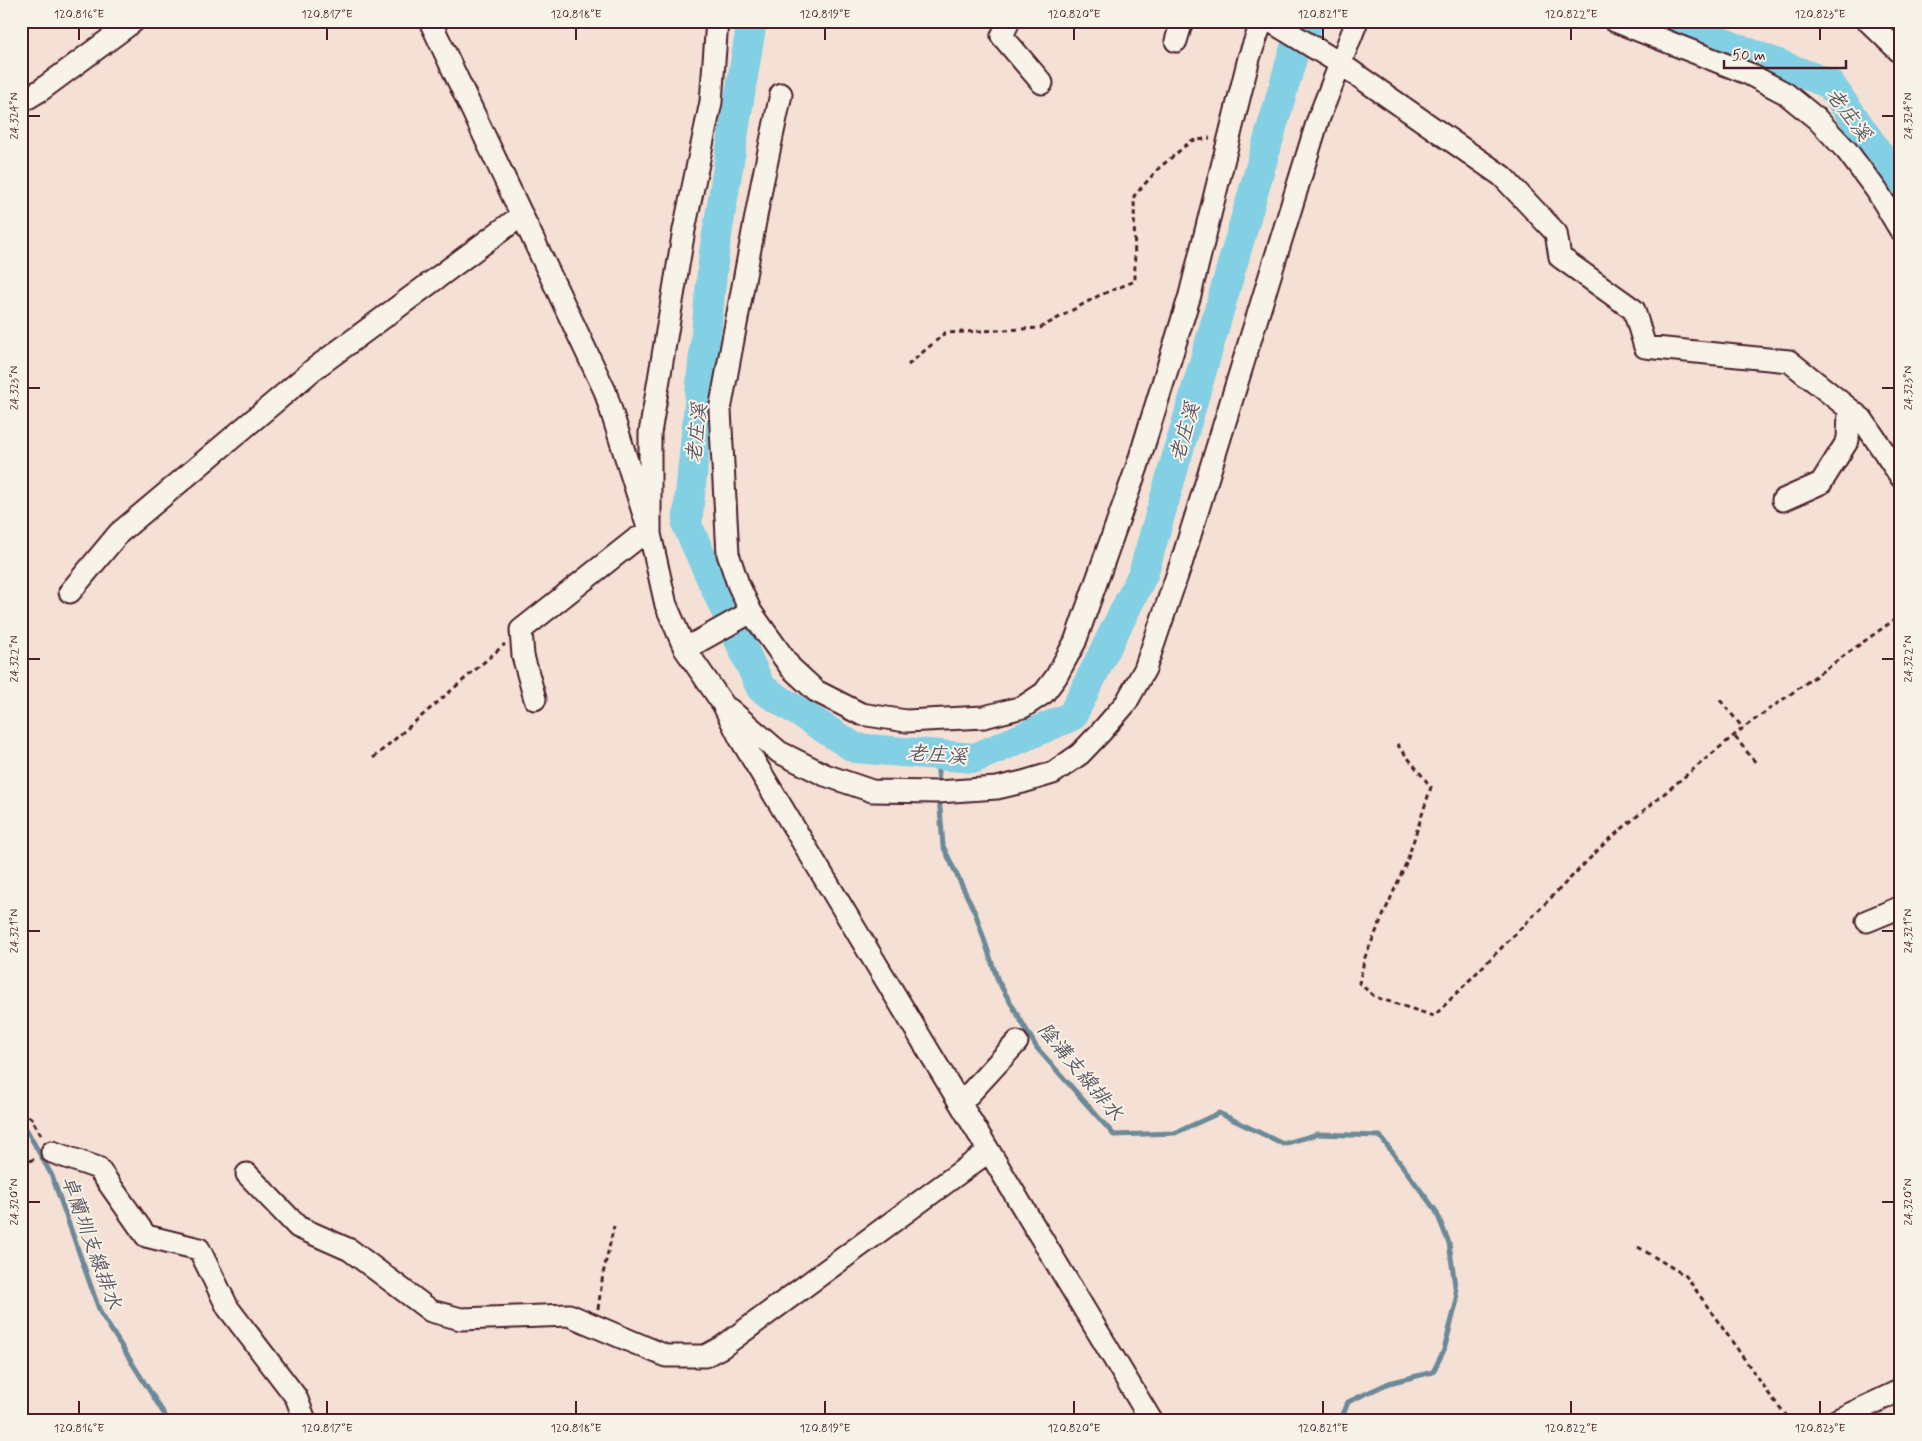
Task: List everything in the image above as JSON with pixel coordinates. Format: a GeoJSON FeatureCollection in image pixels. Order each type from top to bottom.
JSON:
{"type":"FeatureCollection","features":[{"type":"Feature","properties":{"kind":"street"},"geometry":{"type":"LineString","coordinates":[[21,102],[41,90],[134,21]]}},
{"type":"Feature","properties":{"kind":"street"},"geometry":{"type":"LineString","coordinates":[[430,21],[604,391],[650,534],[666,605],[685,649],[724,704],[740,738],[1151,1420]]}},
{"type":"Feature","properties":{"kind":"street"},"geometry":{"type":"LineString","coordinates":[[650,534],[650,433],[684,230],[710,102],[717,21]]}},
{"type":"Feature","properties":{"kind":"street"},"geometry":{"type":"LineString","coordinates":[[1009,21],[1002,36],[1042,83]]}},
{"type":"Feature","properties":{"kind":"street"},"geometry":{"type":"LineString","coordinates":[[724,704],[780,752],[825,775],[872,791],[938,792],[997,788],[1022,782],[1053,774],[1080,754],[1101,732],[1126,703],[1145,669],[1188,543],[1318,120],[1338,62],[1357,21]]}},
{"type":"Feature","properties":{"kind":"street"},"geometry":{"type":"LineString","coordinates":[[1615,21],[1747,73],[1785,93],[1817,119],[1847,151],[1877,191],[1901,231]]}},
{"type":"Feature","properties":{"kind":"street"},"geometry":{"type":"LineString","coordinates":[[1868,21],[1901,53]]}},
{"type":"Feature","properties":{"kind":"street"},"geometry":{"type":"LineString","coordinates":[[781,94],[762,184],[720,410],[728,554],[738,584],[751,612],[791,668],[816,691],[861,714],[906,721],[984,717],[1023,707],[1044,692],[1056,677],[1075,642],[1137,467],[1190,294],[1249,58],[1268,22],[1338,62],[1502,176],[1556,234],[1560,256],[1634,310],[1644,347],[1789,361],[1862,419],[1901,477]]}},
{"type":"Feature","properties":{"kind":"street"},"geometry":{"type":"LineString","coordinates":[[70,592],[119,534],[306,376],[522,215]]}},
{"type":"Feature","properties":{"kind":"street"},"geometry":{"type":"LineString","coordinates":[[1783,500],[1821,484],[1848,440],[1848,408]]}},
{"type":"Feature","properties":{"kind":"street"},"geometry":{"type":"LineString","coordinates":[[535,699],[523,656],[522,630],[636,539],[650,534]]}},
{"type":"Feature","properties":{"kind":"street"},"geometry":{"type":"LineString","coordinates":[[685,649],[751,612]]}},
{"type":"Feature","properties":{"kind":"street"},"geometry":{"type":"LineString","coordinates":[[1867,921],[1901,907]]}},
{"type":"Feature","properties":{"kind":"street"},"geometry":{"type":"LineString","coordinates":[[961,1103],[1017,1042]]}},
{"type":"Feature","properties":{"kind":"street"},"geometry":{"type":"LineString","coordinates":[[247,1174],[298,1227],[350,1250],[431,1311],[461,1319],[569,1315],[666,1356],[705,1356],[722,1347],[989,1151]]}},
{"type":"Feature","properties":{"kind":"street"},"geometry":{"type":"LineString","coordinates":[[52,1152],[98,1168],[146,1236],[199,1249],[228,1308],[296,1397],[305,1420]]}},
{"type":"Feature","properties":{"kind":"street"},"geometry":{"type":"LineString","coordinates":[[1837,1420],[1901,1390]]}},
{"type":"Feature","properties":{"kind":"path"},"geometry":{"type":"LineString","coordinates":[[908,365],[945,333],[1040,328],[1098,296],[1135,281],[1134,196],[1159,168],[1191,141],[1230,135]]}},
{"type":"Feature","properties":{"kind":"path"},"geometry":{"type":"LineString","coordinates":[[1398,744],[1430,787],[1407,861],[1365,957],[1359,982],[1375,997],[1434,1016],[1606,842],[1735,737],[1743,728],[1901,615]]}},
{"type":"Feature","properties":{"kind":"path"},"geometry":{"type":"LineString","coordinates":[[373,758],[522,630]]}},
{"type":"Feature","properties":{"kind":"path"},"geometry":{"type":"LineString","coordinates":[[1720,700],[1743,728]]}},
{"type":"Feature","properties":{"kind":"path"},"geometry":{"type":"LineString","coordinates":[[1735,737],[1756,763]]}},
{"type":"Feature","properties":{"kind":"path"},"geometry":{"type":"LineString","coordinates":[[596,1327],[603,1274],[614,1226]]}},
{"type":"Feature","properties":{"kind":"path"},"geometry":{"type":"LineString","coordinates":[[1638,1247],[1686,1276],[1769,1394],[1790,1420]]}},
{"type":"Feature","properties":{"kind":"waterway","name":"陰溝支線排水"},"geometry":{"type":"LineString","coordinates":[[752,21],[714,253],[687,525],[761,688],[855,748],[975,758],[1072,716],[1143,574],[1296,44],[1310,21]]}},
{"type":"Feature","properties":{"kind":"waterway","name":"老庄溪"},"geometry":{"type":"LineString","coordinates":[[1667,21],[1830,84],[1901,186]]}},
{"type":"Feature","properties":{"kind":"waterway","name":"陰溝支線排水"},"geometry":{"type":"LineString","coordinates":[[937,755],[939,787]]}},
{"type":"Feature","properties":{"kind":"waterway","name":"陰溝支線排水"},"geometry":{"type":"LineString","coordinates":[[939,796],[943,846],[976,915],[998,981],[1037,1048],[1114,1135],[1175,1133],[1219,1113],[1283,1144],[1318,1134],[1380,1136],[1436,1211],[1449,1243],[1457,1300],[1444,1350],[1433,1372],[1389,1383],[1348,1402],[1341,1420]]}},
{"type":"Feature","properties":{"kind":"waterway","name":"卓蘭圳支線排水"},"geometry":{"type":"LineString","coordinates":[[21,1123],[24,1125],[52,1176],[100,1312],[168,1420]]}}]}
